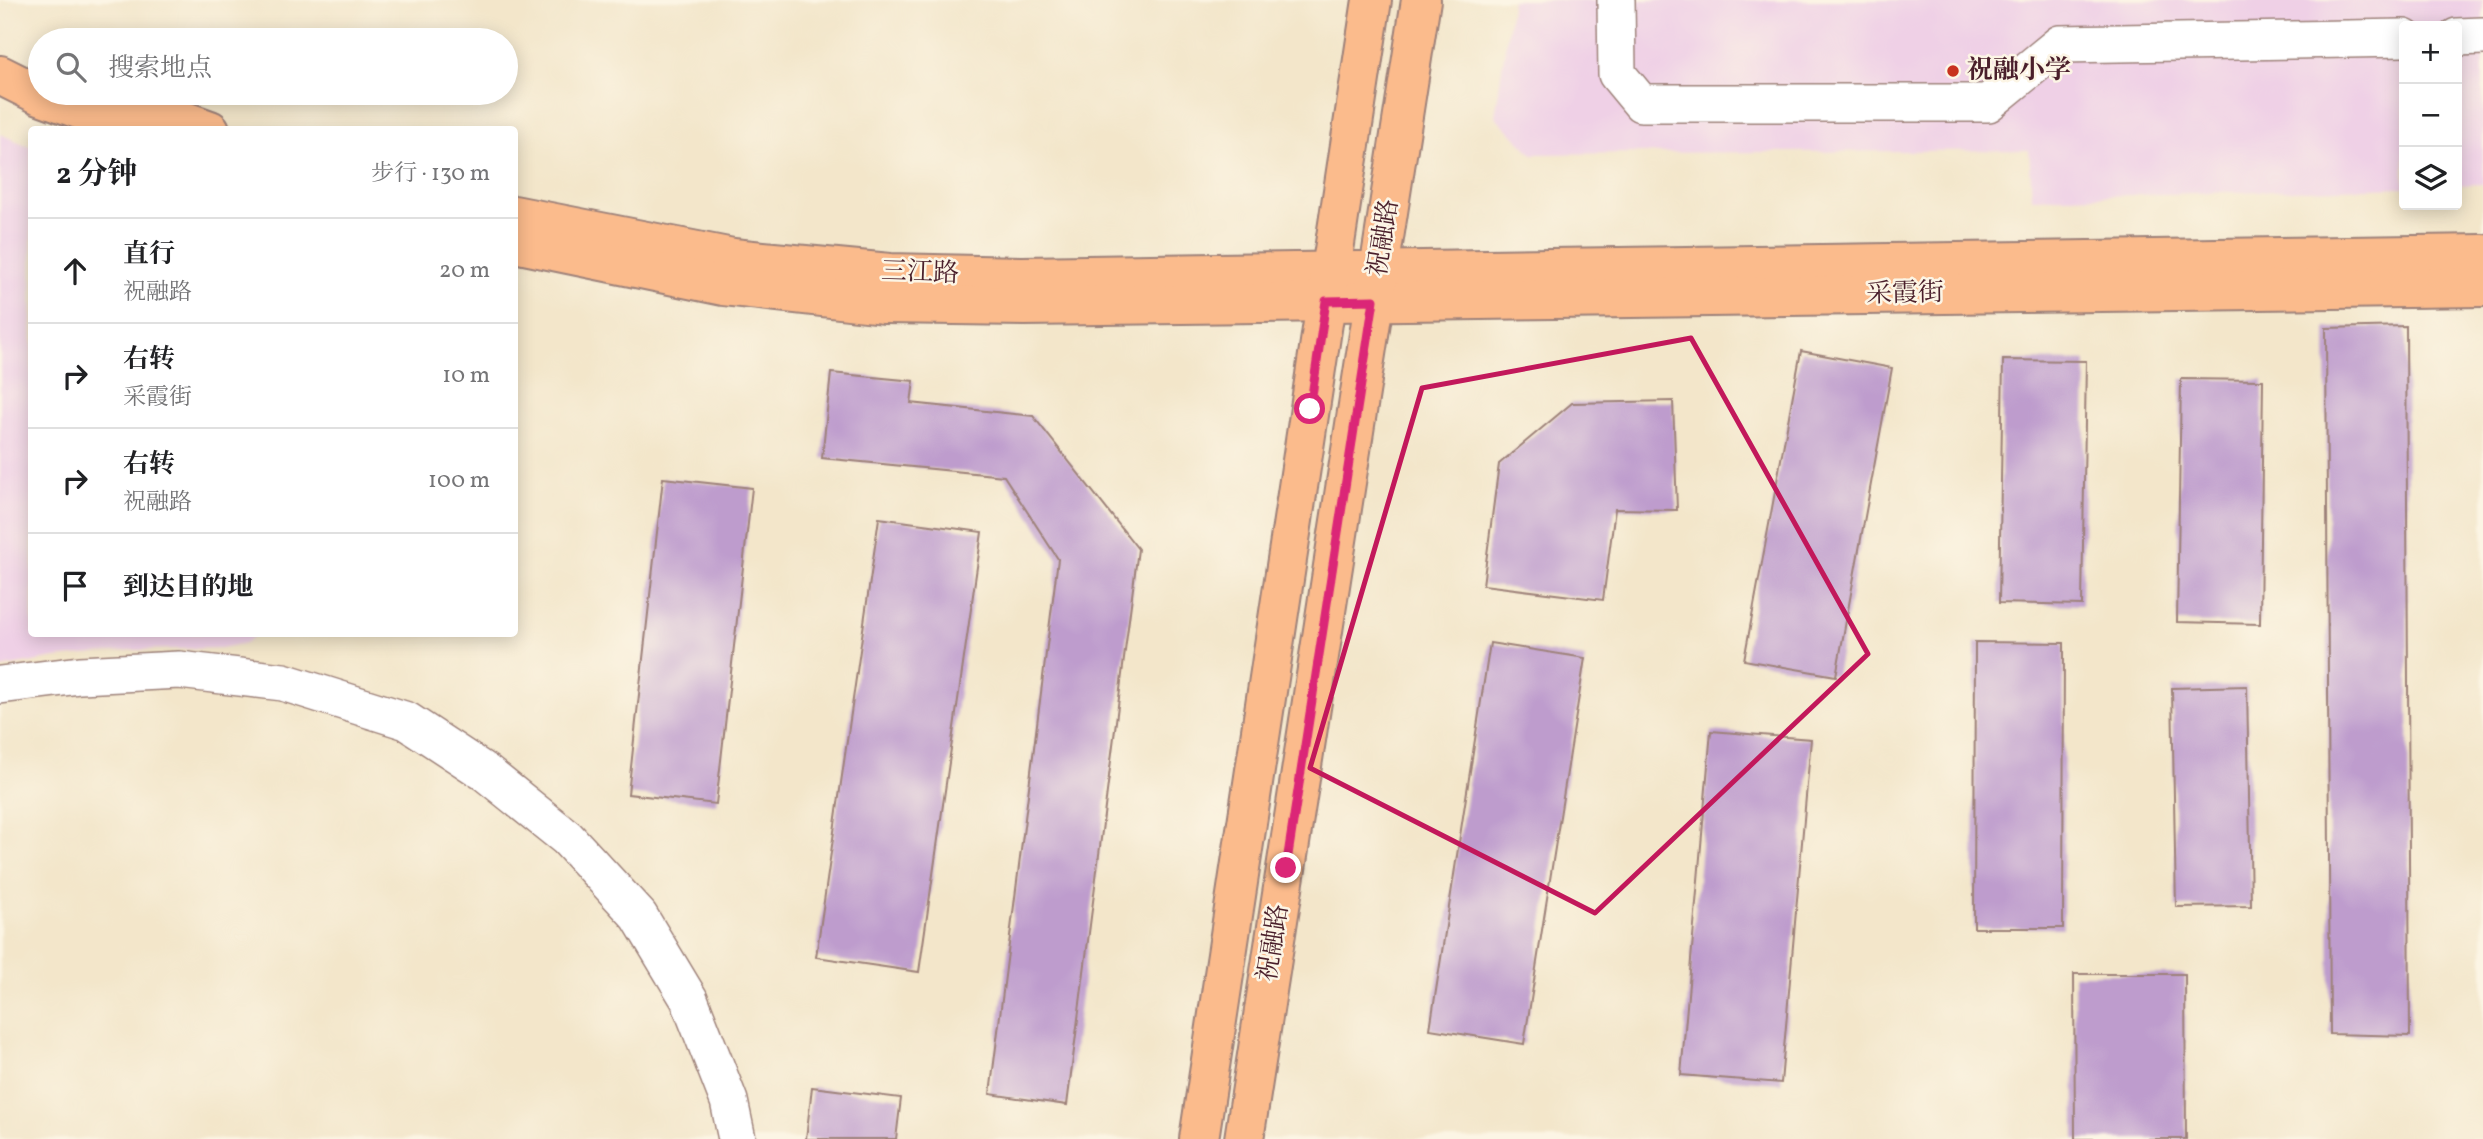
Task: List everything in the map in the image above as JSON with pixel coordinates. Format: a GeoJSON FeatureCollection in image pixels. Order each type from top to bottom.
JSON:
{"type":"FeatureCollection","features":[{"type":"Feature","properties":{"kind":"main road","name":"祝融路"},"geometry":{"type":"LineString","coordinates":[[1199,1139],[1372,0]]}},
{"type":"Feature","properties":{"kind":"main road","name":"祝融路"},"geometry":{"type":"LineString","coordinates":[[1244,1139],[1421,0]]}},
{"type":"Feature","properties":{"kind":"main road"},"geometry":{"type":"LineString","coordinates":[[0,46],[28,61]]}},
{"type":"Feature","properties":{"kind":"main road"},"geometry":{"type":"LineString","coordinates":[[0,75],[28,89]]}},
{"type":"Feature","properties":{"kind":"main road"},"geometry":{"type":"LineString","coordinates":[[67,105],[124,126]]}},
{"type":"Feature","properties":{"kind":"main road"},"geometry":{"type":"LineString","coordinates":[[141,105],[200,126]]}},
{"type":"Feature","properties":{"kind":"main road","name":"三江路"},"geometry":{"type":"LineString","coordinates":[[518,216],[733,258],[890,273],[1328,286]]}},
{"type":"Feature","properties":{"kind":"main road","name":"三江路"},"geometry":{"type":"LineString","coordinates":[[518,244],[723,286],[884,304],[1024,306],[1328,286]]}},
{"type":"Feature","properties":{"kind":"main road","name":"采霞街"},"geometry":{"type":"LineString","coordinates":[[1328,286],[2483,254]]}},
{"type":"Feature","properties":{"kind":"main road","name":"采霞街"},"geometry":{"type":"LineString","coordinates":[[1377,285],[2483,287]]}},
{"type":"Feature","properties":{"kind":"street"},"geometry":{"type":"LineString","coordinates":[[1616,0],[1617,74],[1642,103],[1988,103],[2060,44],[2399,38]]}},
{"type":"Feature","properties":{"kind":"street"},"geometry":{"type":"LineString","coordinates":[[2462,37],[2483,36]]}},
{"type":"Feature","properties":{"kind":"street"},"geometry":{"type":"LineString","coordinates":[[0,685],[80,675],[179,670],[283,682],[407,721],[486,773],[568,838],[639,916],[689,999],[729,1101],[737,1139]]}},
{"type":"Feature","properties":{"kind":"highlighted area"},"geometry":{"type":"Polygon","coordinates":[[[1691,338],[1868,654],[1595,913],[1310,768],[1422,388],[1691,338]]]}},
{"type":"Feature","properties":{"kind":"shaded area","name":"祝融小学"},"geometry":{"type":"Polygon","coordinates":[[[1512,0],[2483,0],[2483,184],[2462,185],[2462,21],[2399,21],[2399,187],[2032,198],[2029,150],[1532,154],[1495,116],[1512,0]]]}},
{"type":"Feature","properties":{"kind":"shaded area"},"geometry":{"type":"Polygon","coordinates":[[[0,134],[28,146],[28,637],[253,637],[245,643],[221,648],[131,650],[55,658],[0,668],[0,134]]]}},
{"type":"Feature","properties":{"kind":"building"},"geometry":{"type":"Polygon","coordinates":[[[2406,326],[2410,1036],[2330,1034],[2326,328],[2406,326]]]}},
{"type":"Feature","properties":{"kind":"building"},"geometry":{"type":"Polygon","coordinates":[[[1801,351],[1892,368],[1836,676],[1744,660],[1801,351]]]}},
{"type":"Feature","properties":{"kind":"building"},"geometry":{"type":"Polygon","coordinates":[[[2003,360],[2086,361],[2082,605],[1999,603],[2003,360]]]}},
{"type":"Feature","properties":{"kind":"building"},"geometry":{"type":"Polygon","coordinates":[[[831,373],[914,381],[911,403],[1033,416],[1138,549],[1067,1105],[990,1094],[1058,559],[1004,476],[822,458],[831,373]]]}},
{"type":"Feature","properties":{"kind":"building"},"geometry":{"type":"Polygon","coordinates":[[[2181,379],[2263,380],[2260,624],[2177,622],[2181,379]]]}},
{"type":"Feature","properties":{"kind":"building"},"geometry":{"type":"Polygon","coordinates":[[[1673,401],[1677,510],[1615,509],[1603,600],[1483,585],[1499,464],[1572,403],[1673,401]]]}},
{"type":"Feature","properties":{"kind":"building"},"geometry":{"type":"Polygon","coordinates":[[[663,478],[752,488],[716,804],[628,794],[663,478]]]}},
{"type":"Feature","properties":{"kind":"building"},"geometry":{"type":"Polygon","coordinates":[[[879,518],[982,532],[919,972],[816,957],[879,518]]]}},
{"type":"Feature","properties":{"kind":"building"},"geometry":{"type":"Polygon","coordinates":[[[1975,642],[2064,643],[2063,928],[1974,928],[1975,642]]]}},
{"type":"Feature","properties":{"kind":"building"},"geometry":{"type":"Polygon","coordinates":[[[1490,643],[1585,658],[1524,1044],[1430,1029],[1490,643]]]}},
{"type":"Feature","properties":{"kind":"building"},"geometry":{"type":"Polygon","coordinates":[[[2247,686],[2251,906],[2176,907],[2172,688],[2247,686]]]}},
{"type":"Feature","properties":{"kind":"building"},"geometry":{"type":"Polygon","coordinates":[[[1711,731],[1811,739],[1781,1083],[1681,1075],[1711,731]]]}},
{"type":"Feature","properties":{"kind":"building"},"geometry":{"type":"Polygon","coordinates":[[[2074,974],[2185,974],[2186,1139],[2075,1139],[2074,974]]]}},
{"type":"Feature","properties":{"kind":"building"},"geometry":{"type":"Polygon","coordinates":[[[812,1087],[901,1098],[896,1139],[806,1139],[812,1087]]]}},
{"type":"Feature","properties":{"kind":"place","name":"祝融小学"},"geometry":{"type":"Point","coordinates":[1953,71]}},
{"type":"Feature","properties":{"kind":"route"},"geometry":{"type":"LineString","coordinates":[[1286,868],[1374,300],[1326,301],[1310,409]]}}]}
